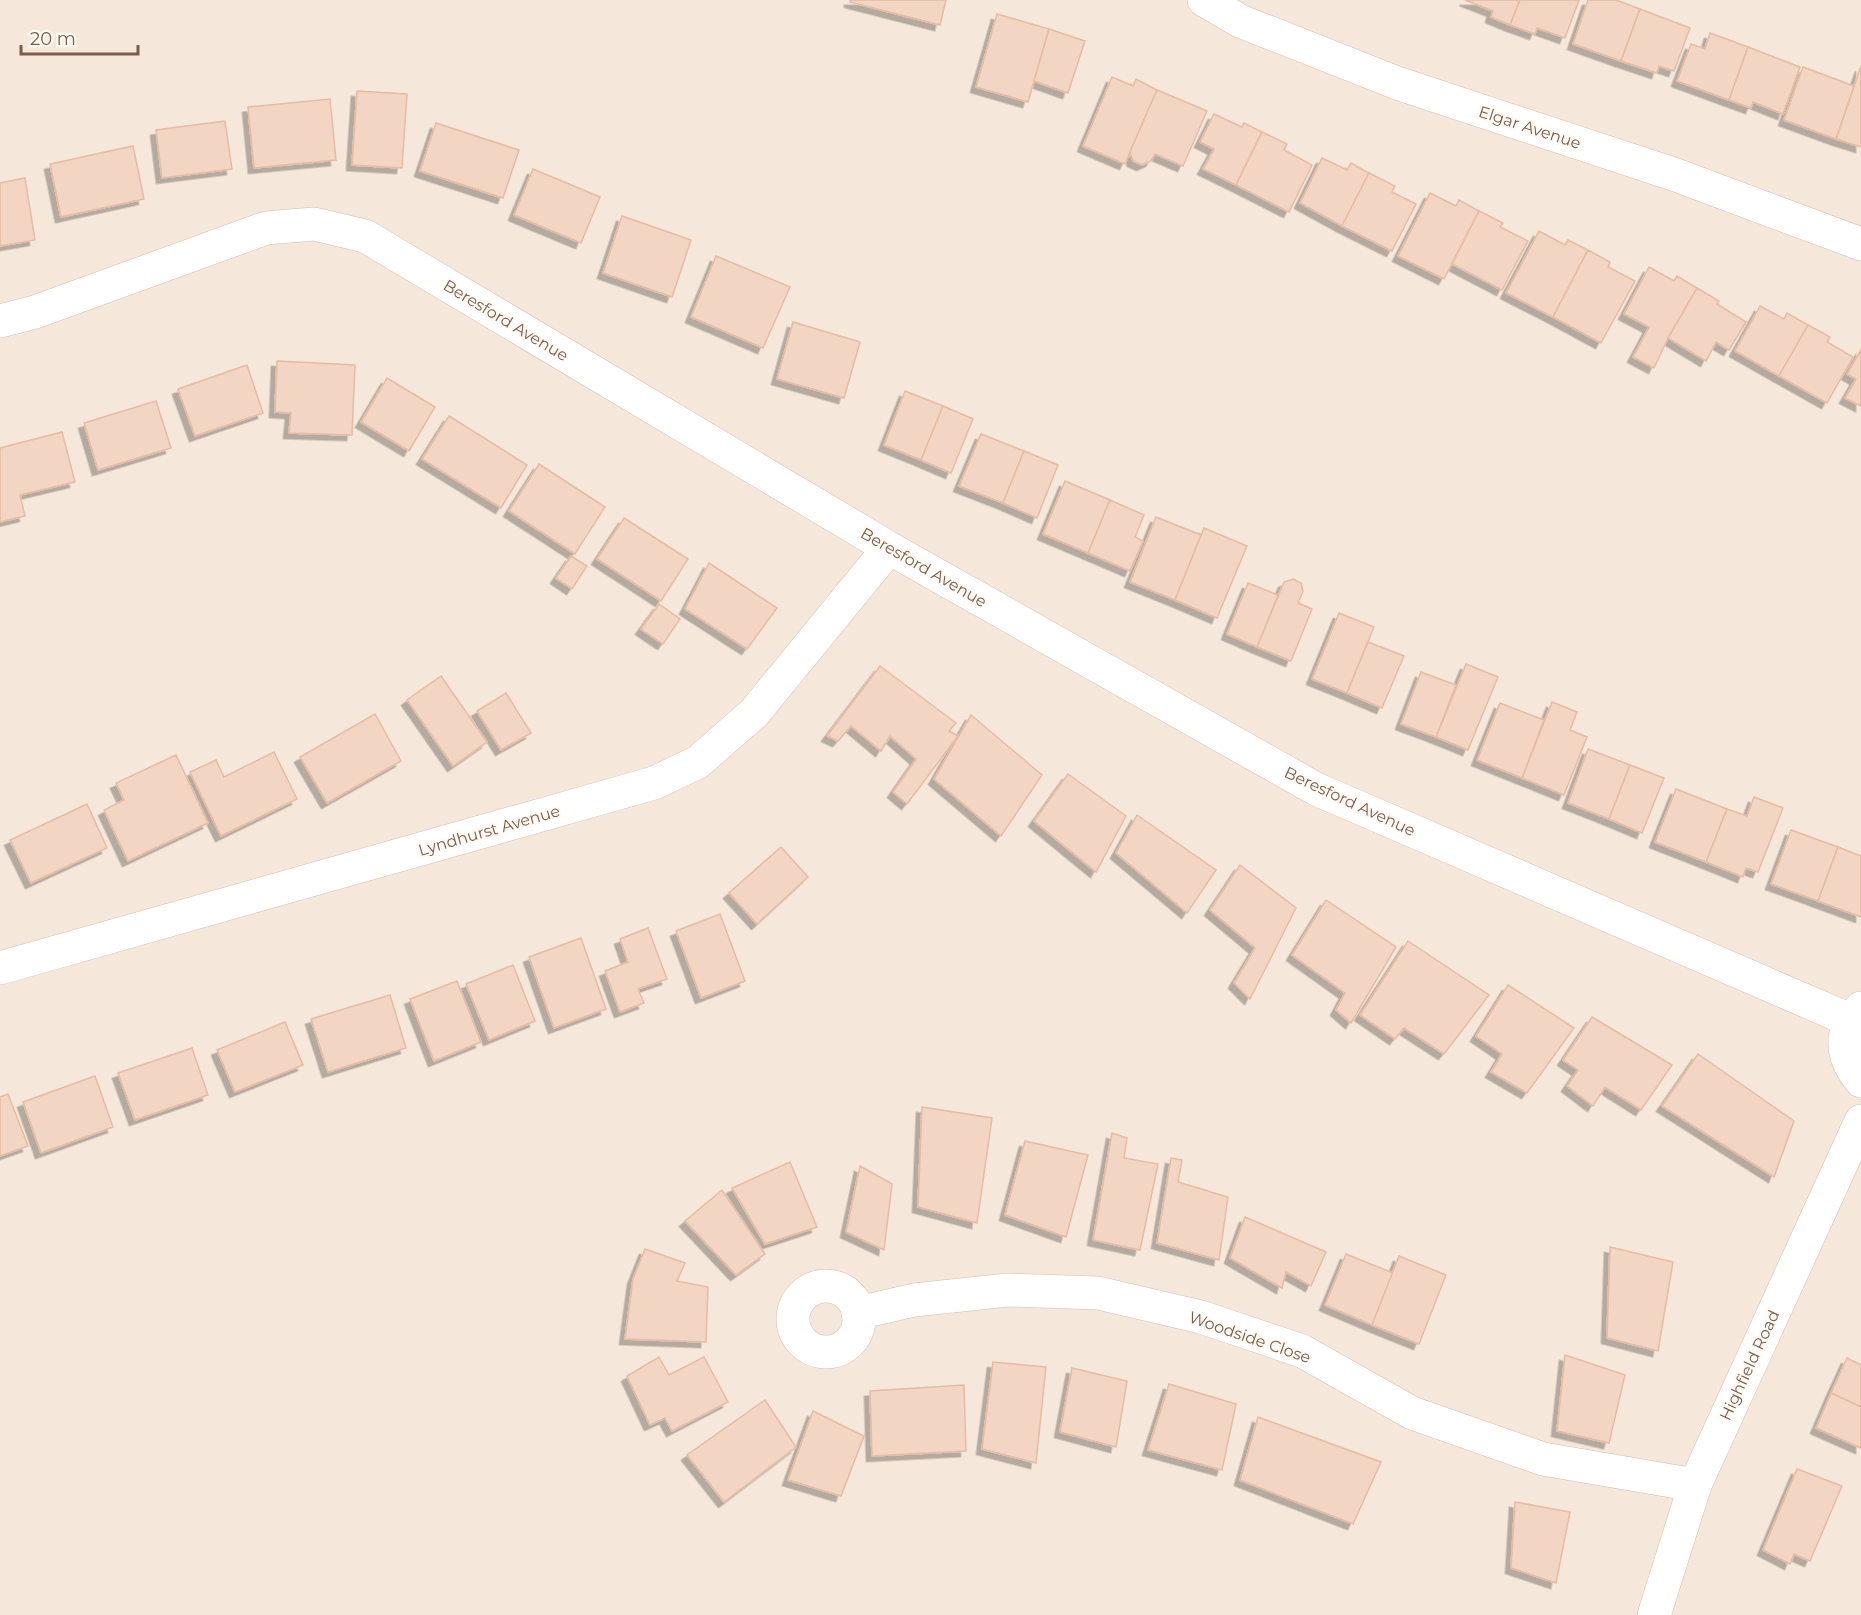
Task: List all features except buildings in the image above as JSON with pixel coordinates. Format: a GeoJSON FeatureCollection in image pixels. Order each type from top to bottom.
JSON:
{"type":"FeatureCollection","features":[{"type":"Feature","properties":{"kind":"street","name":"Elgar Avenue"},"geometry":{"type":"LineString","coordinates":[[1204,0],[1240,21],[1397,83],[1676,175],[1861,244]]}},
{"type":"Feature","properties":{"kind":"street","name":"Beresford Avenue"},"geometry":{"type":"LineString","coordinates":[[0,321],[34,312],[267,228],[314,224],[364,236],[889,548],[1317,789],[1856,1014]]}},
{"type":"Feature","properties":{"kind":"street","name":"Lyndhurst Avenue"},"geometry":{"type":"LineString","coordinates":[[0,968],[654,783],[698,762],[754,713],[889,548]]}},
{"type":"Feature","properties":{"kind":"street"},"geometry":{"type":"LineString","coordinates":[[1856,1014],[1845,1036],[1845,1053],[1851,1068],[1861,1081]]}},
{"type":"Feature","properties":{"kind":"street","name":"Highfield Road"},"geometry":{"type":"LineString","coordinates":[[1654,1615],[1695,1485],[1861,1121]]}},
{"type":"Feature","properties":{"kind":"street","name":"Woodside Close"},"geometry":{"type":"LineString","coordinates":[[858,1313],[914,1300],[1008,1290],[1098,1293],[1201,1317],[1302,1351],[1412,1413],[1543,1459],[1695,1485]]}},
{"type":"Feature","properties":{"kind":"shaded area"},"geometry":{"type":"Polygon","coordinates":[[[0,0],[1861,0],[1861,1615],[0,1615],[0,0]]]}}]}
